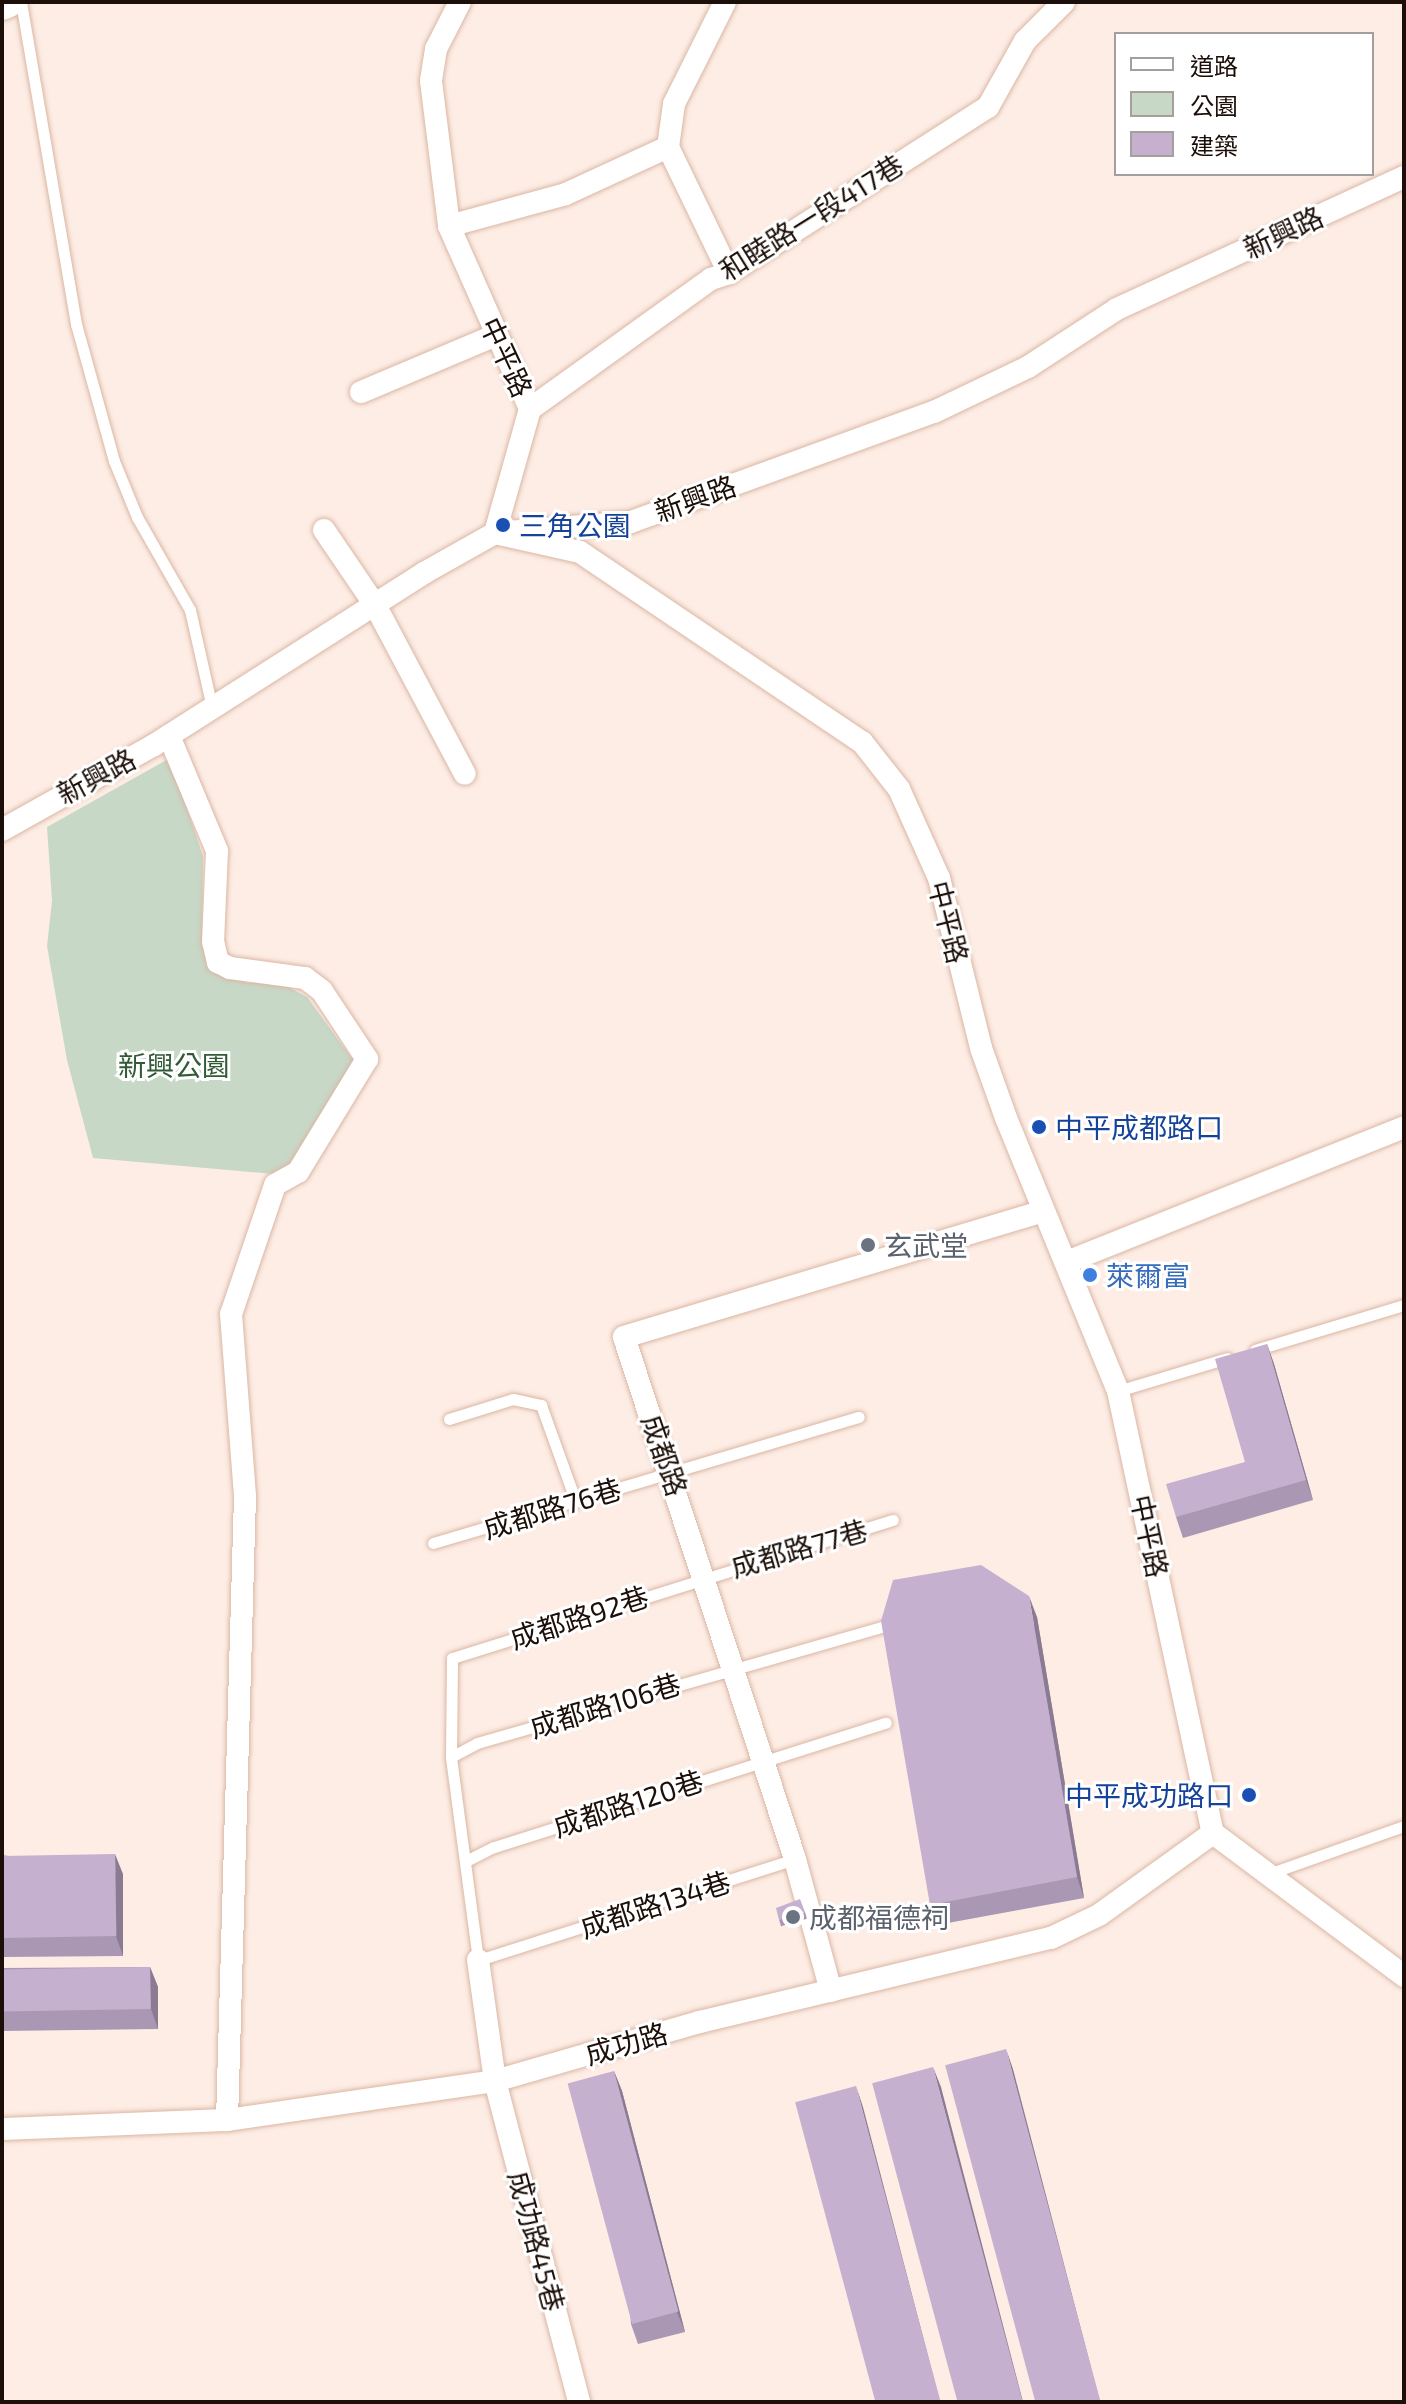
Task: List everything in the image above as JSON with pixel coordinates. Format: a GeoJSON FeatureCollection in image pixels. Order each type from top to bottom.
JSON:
{"type":"FeatureCollection","features":[{"type":"Feature","properties":{"kind":"street"},"geometry":{"type":"LineString","coordinates":[[2,5],[9,2]]}},
{"type":"Feature","properties":{"kind":"street","name":"中平路"},"geometry":{"type":"LineString","coordinates":[[460,2],[436,49],[431,81],[449,226],[530,409],[495,533],[580,552],[862,742],[920,826],[939,878],[981,1048],[1041,1212],[1067,1262],[1118,1391],[1213,1833]]}},
{"type":"Feature","properties":{"kind":"street"},"geometry":{"type":"LineString","coordinates":[[725,2],[674,104],[668,147],[729,273]]}},
{"type":"Feature","properties":{"kind":"street","name":"和睦路一段417巷"},"geometry":{"type":"LineString","coordinates":[[530,409],[711,279],[729,273],[988,107],[1025,41],[1064,2]]}},
{"type":"Feature","properties":{"kind":"street"},"geometry":{"type":"LineString","coordinates":[[449,226],[566,194],[668,147]]}},
{"type":"Feature","properties":{"kind":"street","name":"新興路"},"geometry":{"type":"LineString","coordinates":[[2,830],[169,736],[495,533],[631,522],[934,412],[1028,367],[1117,309],[1404,177]]}},
{"type":"Feature","properties":{"kind":"street"},"geometry":{"type":"LineString","coordinates":[[361,392],[496,335]]}},
{"type":"Feature","properties":{"kind":"street"},"geometry":{"type":"LineString","coordinates":[[324,530],[375,605],[465,774]]}},
{"type":"Feature","properties":{"kind":"street"},"geometry":{"type":"LineString","coordinates":[[169,736],[217,851],[213,941],[218,962],[230,968],[305,978],[322,991],[367,1059],[298,1172],[275,1185],[231,1314],[245,1496],[227,2120]]}},
{"type":"Feature","properties":{"kind":"street"},"geometry":{"type":"LineString","coordinates":[[1067,1262],[1404,1127]]}},
{"type":"Feature","properties":{"kind":"street","name":"成都路"},"geometry":{"type":"LineString","coordinates":[[831,1991],[795,1859],[705,1575],[624,1337],[1041,1212]]}},
{"type":"Feature","properties":{"kind":"street"},"geometry":{"type":"LineString","coordinates":[[1213,1833],[1271,1873],[1404,1976]]}},
{"type":"Feature","properties":{"kind":"street","name":"成功路"},"geometry":{"type":"LineString","coordinates":[[2,2129],[227,2120],[342,2099],[495,2081],[700,2022],[1051,1938],[1099,1915],[1213,1833]]}},
{"type":"Feature","properties":{"kind":"street","name":"成功路45巷"},"geometry":{"type":"LineString","coordinates":[[478,1960],[495,2081],[579,2402]]}},
{"type":"Feature","properties":{"kind":"lane"},"geometry":{"type":"LineString","coordinates":[[21,2],[76,324],[114,461],[137,517],[190,610],[212,708]]}},
{"type":"Feature","properties":{"kind":"lane"},"geometry":{"type":"LineString","coordinates":[[1118,1391],[1404,1305]]}},
{"type":"Feature","properties":{"kind":"lane"},"geometry":{"type":"LineString","coordinates":[[449,1419],[513,1399],[541,1405],[576,1502]]}},
{"type":"Feature","properties":{"kind":"lane","name":"成都路76巷"},"geometry":{"type":"LineString","coordinates":[[433,1543],[859,1417]]}},
{"type":"Feature","properties":{"kind":"lane","name":"成都路77巷"},"geometry":{"type":"LineString","coordinates":[[705,1575],[893,1520]]}},
{"type":"Feature","properties":{"kind":"lane","name":"成都路92巷"},"geometry":{"type":"LineString","coordinates":[[451,1757],[452,1658],[705,1575]]}},
{"type":"Feature","properties":{"kind":"lane","name":"成都路106巷"},"geometry":{"type":"LineString","coordinates":[[451,1757],[477,1743],[888,1625]]}},
{"type":"Feature","properties":{"kind":"lane","name":"成都路120巷"},"geometry":{"type":"LineString","coordinates":[[466,1861],[494,1847],[886,1723]]}},
{"type":"Feature","properties":{"kind":"lane"},"geometry":{"type":"LineString","coordinates":[[451,1757],[478,1960]]}},
{"type":"Feature","properties":{"kind":"lane"},"geometry":{"type":"LineString","coordinates":[[1271,1873],[1404,1826]]}},
{"type":"Feature","properties":{"kind":"lane","name":"成都路134巷"},"geometry":{"type":"LineString","coordinates":[[478,1960],[795,1859]]}},
{"type":"Feature","properties":{"kind":"green space","name":"新興公園"},"geometry":{"type":"Polygon","coordinates":[[[170,758],[203,856],[202,947],[222,974],[249,983],[274,979],[307,997],[356,1064],[284,1175],[93,1158],[67,1060],[47,946],[52,901],[47,827],[170,758]]]}},
{"type":"Feature","properties":{"kind":"building"},"geometry":{"type":"Polygon","coordinates":[[[1267,1344],[1306,1480],[1176,1517],[1166,1484],[1245,1462],[1215,1359],[1267,1344]]]}},
{"type":"Feature","properties":{"kind":"building"},"geometry":{"type":"Polygon","coordinates":[[[981,1565],[1029,1596],[1077,1877],[930,1905],[881,1621],[893,1580],[981,1565]]]}},
{"type":"Feature","properties":{"kind":"building"},"geometry":{"type":"Polygon","coordinates":[[[115,1854],[116,1936],[3,1938],[2,1856],[115,1854]]]}},
{"type":"Feature","properties":{"kind":"building"},"geometry":{"type":"Polygon","coordinates":[[[800,1899],[805,1912],[779,1920],[776,1908],[800,1899]]]}},
{"type":"Feature","properties":{"kind":"building"},"geometry":{"type":"Polygon","coordinates":[[[150,1967],[151,2009],[3,2012],[2,1970],[150,1967]]]}},
{"type":"Feature","properties":{"kind":"building"},"geometry":{"type":"Polygon","coordinates":[[[1006,2049],[1100,2402],[1035,2402],[945,2065],[1006,2049]]]}},
{"type":"Feature","properties":{"kind":"building"},"geometry":{"type":"Polygon","coordinates":[[[933,2067],[1023,2401],[958,2402],[872,2083],[933,2067]]]}},
{"type":"Feature","properties":{"kind":"building"},"geometry":{"type":"Polygon","coordinates":[[[614,2071],[678,2312],[632,2324],[568,2083],[614,2071]]]}},
{"type":"Feature","properties":{"kind":"building"},"geometry":{"type":"Polygon","coordinates":[[[856,2086],[940,2401],[875,2402],[795,2102],[856,2086]]]}},
{"type":"Feature","properties":{"kind":"place","name":"三角公園"},"geometry":{"type":"Point","coordinates":[503,525]}},
{"type":"Feature","properties":{"kind":"place","name":"中平成都路口"},"geometry":{"type":"Point","coordinates":[1039,1127]}},
{"type":"Feature","properties":{"kind":"place","name":"玄武堂"},"geometry":{"type":"Point","coordinates":[868,1245]}},
{"type":"Feature","properties":{"kind":"place","name":"萊爾富"},"geometry":{"type":"Point","coordinates":[1090,1275]}},
{"type":"Feature","properties":{"kind":"place","name":"中平成功路口"},"geometry":{"type":"Point","coordinates":[1249,1795]}},
{"type":"Feature","properties":{"kind":"place","name":"成都福德祠"},"geometry":{"type":"Point","coordinates":[793,1917]}}]}
